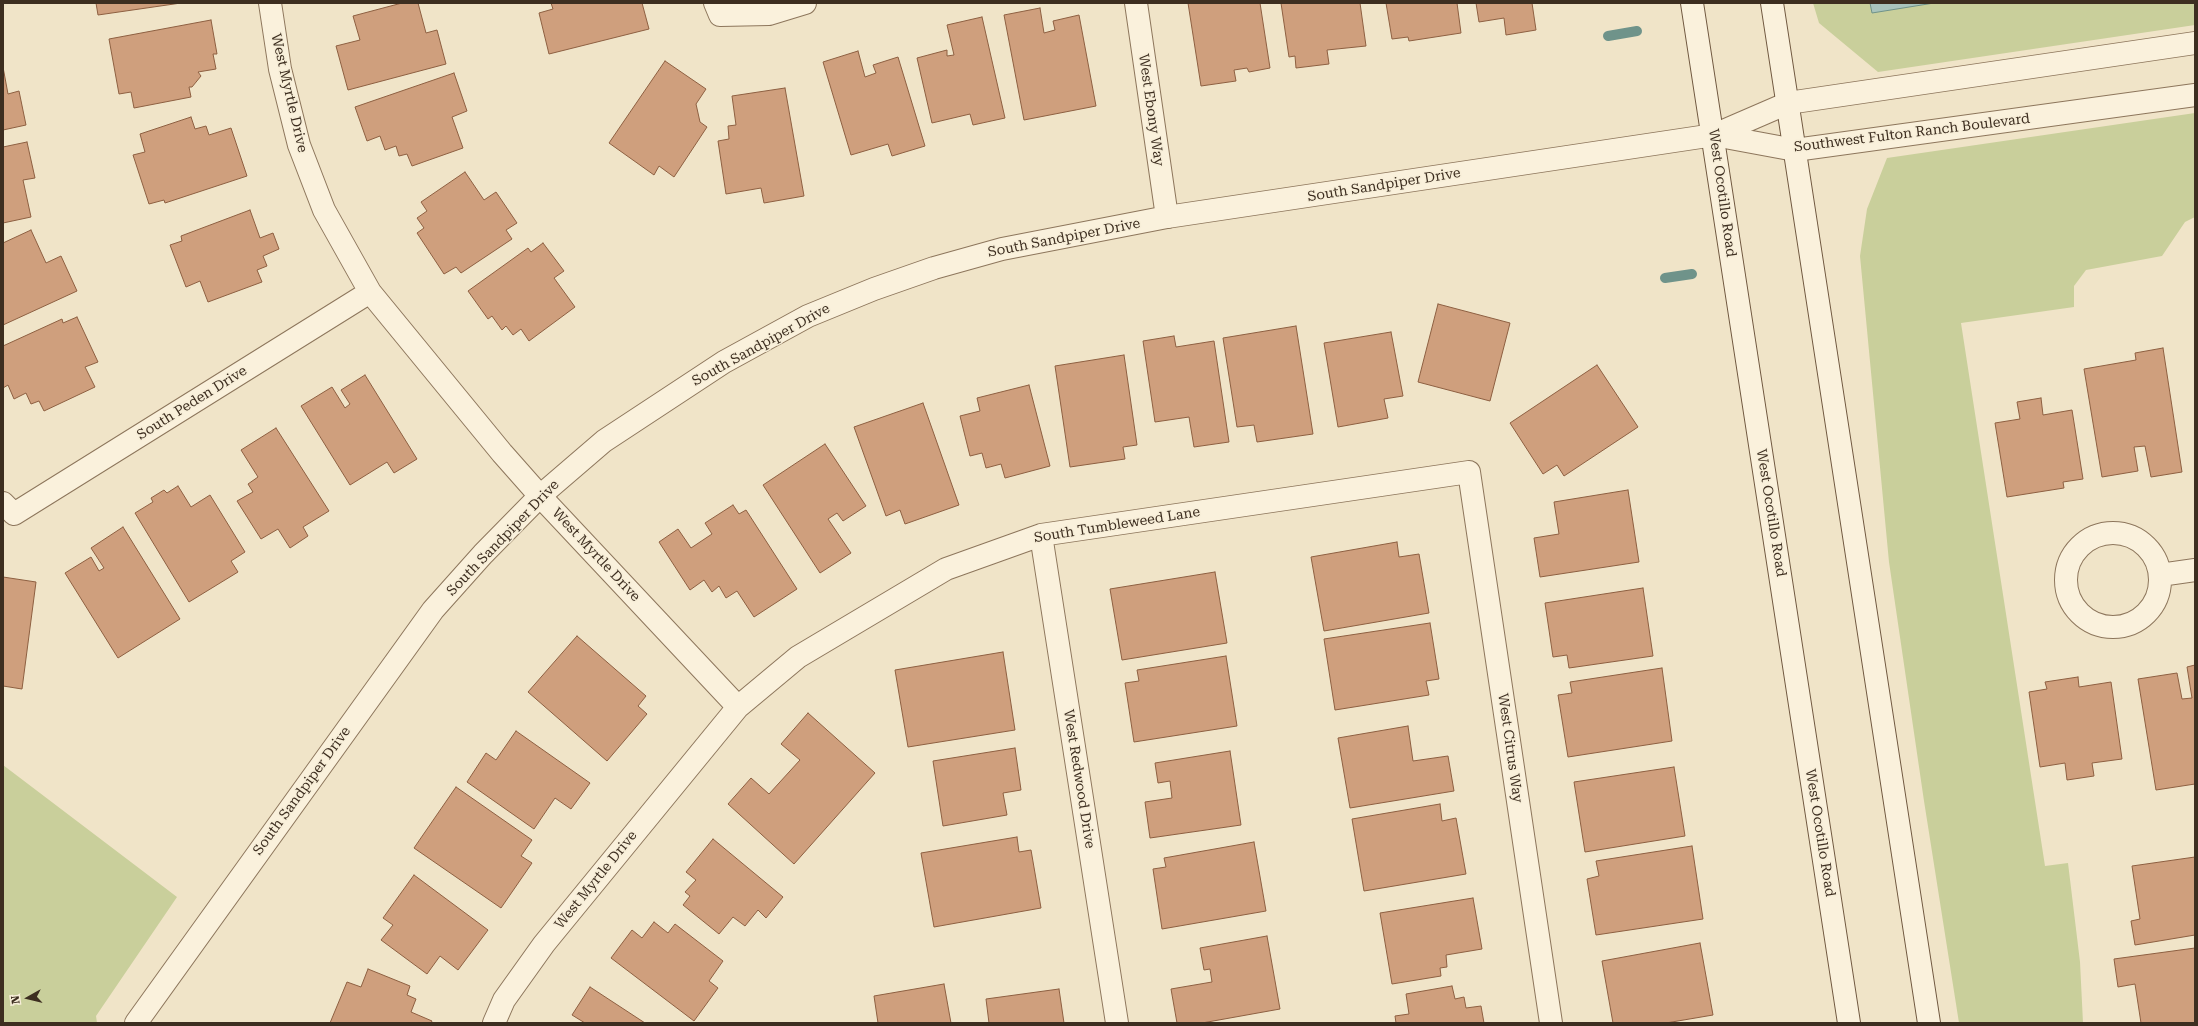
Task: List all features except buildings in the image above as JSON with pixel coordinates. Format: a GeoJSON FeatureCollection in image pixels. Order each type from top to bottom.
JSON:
{"type":"FeatureCollection","features":[{"type":"Feature","properties":{"kind":"street","name":"West Myrtle Drive"},"geometry":{"type":"LineString","coordinates":[[270,3],[280,69],[299,145],[324,210],[370,292],[502,453],[540,496],[738,707],[544,944],[504,1000],[494,1023]]}},
{"type":"Feature","properties":{"kind":"street"},"geometry":{"type":"LineString","coordinates":[[717,9],[769,14],[805,3]]}},
{"type":"Feature","properties":{"kind":"street","name":"West Ebony Way"},"geometry":{"type":"LineString","coordinates":[[1136,3],[1167,217]]}},
{"type":"Feature","properties":{"kind":"street","name":"West Ocotillo Road"},"geometry":{"type":"LineString","coordinates":[[1692,3],[1714,136],[1849,1023]]}},
{"type":"Feature","properties":{"kind":"street"},"geometry":{"type":"LineString","coordinates":[[1772,3],[1929,1023]]}},
{"type":"Feature","properties":{"kind":"street"},"geometry":{"type":"LineString","coordinates":[[1714,136],[1788,103],[2195,43]]}},
{"type":"Feature","properties":{"kind":"street","name":"Southwest Fulton Ranch Boulevard"},"geometry":{"type":"LineString","coordinates":[[1714,136],[1795,150],[2195,95]]}},
{"type":"Feature","properties":{"kind":"street","name":"South Sandpiper Drive"},"geometry":{"type":"LineString","coordinates":[[136,1023],[433,610],[540,496],[604,441],[724,362],[808,316],[926,270],[1002,248],[1167,217],[1714,136]]}},
{"type":"Feature","properties":{"kind":"street","name":"South Peden Drive"},"geometry":{"type":"LineString","coordinates":[[8,509],[370,292]]}},
{"type":"Feature","properties":{"kind":"street","name":"South Tumbleweed Lane"},"geometry":{"type":"LineString","coordinates":[[738,707],[798,657],[946,570],[1041,535],[1469,472]]}},
{"type":"Feature","properties":{"kind":"street","name":"West Citrus Way"},"geometry":{"type":"LineString","coordinates":[[1469,472],[1551,1023]]}},
{"type":"Feature","properties":{"kind":"street"},"geometry":{"type":"LineString","coordinates":[[2105,533],[2120,534],[2135,538],[2148,547],[2156,560],[2160,575],[2159,591],[2153,605],[2143,617],[2129,624],[2113,628],[2098,625],[2084,618],[2074,606],[2067,592],[2066,576],[2070,561],[2078,548],[2090,539],[2105,533]]}},
{"type":"Feature","properties":{"kind":"street","name":"West Redwood Drive"},"geometry":{"type":"LineString","coordinates":[[1041,535],[1117,1023]]}},
{"type":"Feature","properties":{"kind":"street"},"geometry":{"type":"LineString","coordinates":[[2160,575],[2195,570]]}},
{"type":"Feature","properties":{"kind":"green space"},"geometry":{"type":"Polygon","coordinates":[[[1813,3],[2195,3],[2195,25],[1878,72],[1819,23],[1813,3]]]}},
{"type":"Feature","properties":{"kind":"green space"},"geometry":{"type":"Polygon","coordinates":[[[2195,113],[2195,217],[2185,222],[2162,256],[2086,270],[2074,286],[2074,307],[1961,323],[2045,866],[2068,863],[2080,962],[2083,1023],[1959,1023],[1924,801],[1889,562],[1860,256],[1867,209],[1887,158],[2195,113]]]}},
{"type":"Feature","properties":{"kind":"green space"},"geometry":{"type":"Polygon","coordinates":[[[3,765],[177,897],[96,1016],[97,1023],[3,1023],[3,765]]]}},
{"type":"Feature","properties":{"kind":"water"},"geometry":{"type":"Polygon","coordinates":[[[1870,3],[1934,3],[1872,13],[1870,3]]]}},
{"type":"Feature","properties":{"kind":"waterway"},"geometry":{"type":"LineString","coordinates":[[1608,36],[1637,31]]}},
{"type":"Feature","properties":{"kind":"waterway"},"geometry":{"type":"LineString","coordinates":[[1665,278],[1692,274]]}}]}
